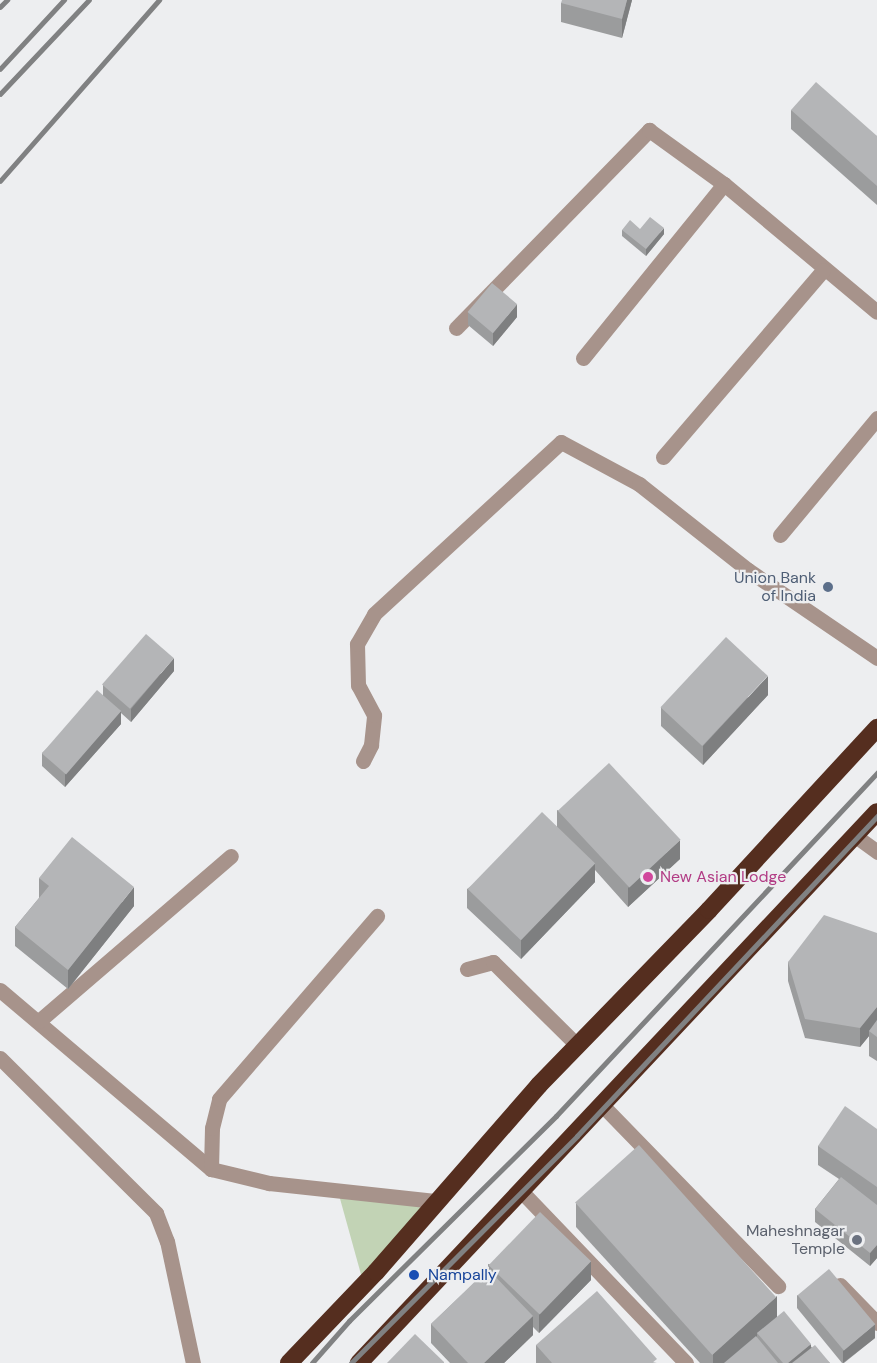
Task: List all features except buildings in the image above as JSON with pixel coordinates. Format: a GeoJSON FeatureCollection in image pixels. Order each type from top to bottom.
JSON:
{"type":"FeatureCollection","features":[{"type":"Feature","properties":{"kind":"highway"},"geometry":{"type":"LineString","coordinates":[[289,1363],[376,1272],[435,1201],[577,1045],[877,728]]}},
{"type":"Feature","properties":{"kind":"highway"},"geometry":{"type":"LineString","coordinates":[[359,1363],[604,1107],[877,812]]}},
{"type":"Feature","properties":{"kind":"street"},"geometry":{"type":"LineString","coordinates":[[456,328],[649,130],[724,184],[823,270],[877,312]]}},
{"type":"Feature","properties":{"kind":"street"},"geometry":{"type":"LineString","coordinates":[[583,358],[724,184]]}},
{"type":"Feature","properties":{"kind":"street"},"geometry":{"type":"LineString","coordinates":[[663,457],[823,270]]}},
{"type":"Feature","properties":{"kind":"street"},"geometry":{"type":"LineString","coordinates":[[780,535],[877,418]]}},
{"type":"Feature","properties":{"kind":"street"},"geometry":{"type":"LineString","coordinates":[[363,761],[371,745],[374,715],[358,685],[357,644],[374,614],[561,442],[639,484],[748,570],[877,658]]}},
{"type":"Feature","properties":{"kind":"street"},"geometry":{"type":"LineString","coordinates":[[854,835],[877,852]]}},
{"type":"Feature","properties":{"kind":"street"},"geometry":{"type":"LineString","coordinates":[[39,1021],[231,856]]}},
{"type":"Feature","properties":{"kind":"street"},"geometry":{"type":"LineString","coordinates":[[211,1169],[212,1128],[219,1099],[376,915]]}},
{"type":"Feature","properties":{"kind":"street"},"geometry":{"type":"LineString","coordinates":[[467,969],[493,962],[577,1045]]}},
{"type":"Feature","properties":{"kind":"street"},"geometry":{"type":"LineString","coordinates":[[0,990],[211,1169],[269,1183],[435,1201]]}},
{"type":"Feature","properties":{"kind":"street"},"geometry":{"type":"LineString","coordinates":[[0,1058],[156,1213],[167,1240],[193,1363]]}},
{"type":"Feature","properties":{"kind":"street"},"geometry":{"type":"LineString","coordinates":[[604,1107],[778,1286]]}},
{"type":"Feature","properties":{"kind":"street"},"geometry":{"type":"LineString","coordinates":[[522,1192],[686,1363]]}},
{"type":"Feature","properties":{"kind":"street"},"geometry":{"type":"LineString","coordinates":[[828,1273],[877,1323]]}},
{"type":"Feature","properties":{"kind":"green space"},"geometry":{"type":"Polygon","coordinates":[[[339,1195],[442,1206],[362,1278],[339,1195]]]}},
{"type":"Feature","properties":{"kind":"railway"},"geometry":{"type":"LineString","coordinates":[[0,7],[7,0]]}},
{"type":"Feature","properties":{"kind":"railway"},"geometry":{"type":"LineString","coordinates":[[0,69],[64,0]]}},
{"type":"Feature","properties":{"kind":"railway"},"geometry":{"type":"LineString","coordinates":[[0,94],[89,0]]}},
{"type":"Feature","properties":{"kind":"railway"},"geometry":{"type":"LineString","coordinates":[[0,181],[159,0]]}},
{"type":"Feature","properties":{"kind":"railway"},"geometry":{"type":"LineString","coordinates":[[312,1363],[349,1321],[556,1116],[877,773]]}},
{"type":"Feature","properties":{"kind":"railway"},"geometry":{"type":"LineString","coordinates":[[351,1363],[577,1136],[877,816]]}},
{"type":"Feature","properties":{"kind":"place","name":"Union Bank of India"},"geometry":{"type":"Point","coordinates":[828,587]}},
{"type":"Feature","properties":{"kind":"place","name":"New Asian Lodge"},"geometry":{"type":"Point","coordinates":[648,877]}},
{"type":"Feature","properties":{"kind":"place","name":"Maheshnagar Temple"},"geometry":{"type":"Point","coordinates":[857,1240]}},
{"type":"Feature","properties":{"kind":"place","name":"Nampally"},"geometry":{"type":"Point","coordinates":[414,1275]}}]}
